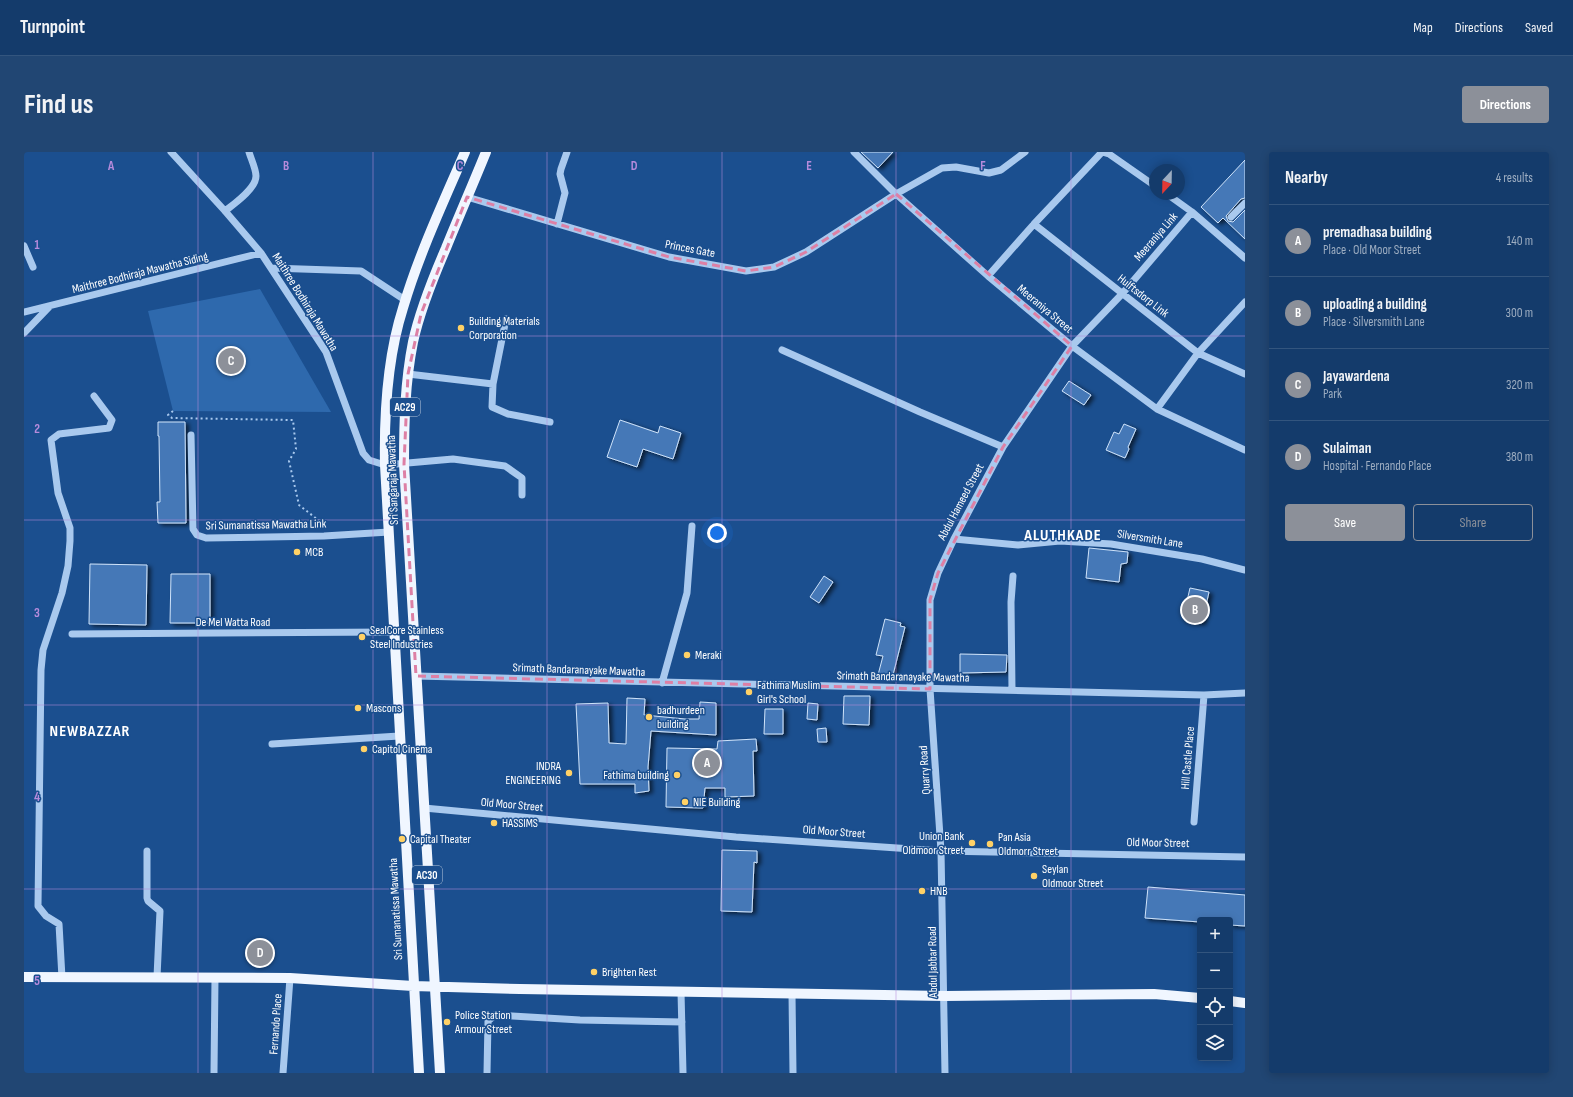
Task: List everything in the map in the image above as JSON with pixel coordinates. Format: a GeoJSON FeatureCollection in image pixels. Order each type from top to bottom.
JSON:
{"type":"FeatureCollection","features":[{"type":"Feature","properties":{"kind":"main road","name":"Sri Sangaraja Mawatha"},"geometry":{"type":"LineString","coordinates":[[396,672],[385,465],[386,405],[389,372],[396,332],[405,300],[417,266],[465,152]]}},
{"type":"Feature","properties":{"kind":"main road","name":"Sri Sangaraja Mawatha"},"geometry":{"type":"LineString","coordinates":[[416,676],[404,464],[405,407],[408,374],[421,314],[436,273],[486,152]]}},
{"type":"Feature","properties":{"kind":"main road","name":"Sri Sumanatissa Mawatha"},"geometry":{"type":"LineString","coordinates":[[396,672],[419,1073]]}},
{"type":"Feature","properties":{"kind":"main road","name":"AC30"},"geometry":{"type":"LineString","coordinates":[[416,676],[440,1073]]}},
{"type":"Feature","properties":{"kind":"main road"},"geometry":{"type":"LineString","coordinates":[[24,977],[290,978],[413,986],[681,992],[944,996],[1154,994],[1197,998]]}},
{"type":"Feature","properties":{"kind":"main road"},"geometry":{"type":"LineString","coordinates":[[1233,1001],[1245,1003]]}},
{"type":"Feature","properties":{"kind":"street","name":"Maithree Bodhiraja Mawatha"},"geometry":{"type":"LineString","coordinates":[[171,152],[225,211],[260,253],[326,352],[363,453],[369,460],[385,465],[453,459],[505,466],[522,478],[522,495]]}},
{"type":"Feature","properties":{"kind":"street"},"geometry":{"type":"LineString","coordinates":[[225,211],[242,197],[254,184],[256,176],[249,152]]}},
{"type":"Feature","properties":{"kind":"street"},"geometry":{"type":"LineString","coordinates":[[557,224],[565,193],[560,174],[567,152]]}},
{"type":"Feature","properties":{"kind":"street","name":"Meeraniya Street"},"geometry":{"type":"LineString","coordinates":[[854,152],[896,194],[988,276],[1072,346],[1157,410],[1245,450]]}},
{"type":"Feature","properties":{"kind":"street","name":"Princes Gate"},"geometry":{"type":"LineString","coordinates":[[467,198],[670,257],[746,271],[774,267],[806,252],[896,194],[942,168],[956,167],[989,173],[1001,170],[1025,152]]}},
{"type":"Feature","properties":{"kind":"street"},"geometry":{"type":"LineString","coordinates":[[988,276],[1034,224],[1102,152],[1110,154],[1149,182]]}},
{"type":"Feature","properties":{"kind":"street"},"geometry":{"type":"LineString","coordinates":[[1175,200],[1192,212],[1245,258]]}},
{"type":"Feature","properties":{"kind":"street"},"geometry":{"type":"LineString","coordinates":[[1231,217],[1245,203]]}},
{"type":"Feature","properties":{"kind":"street","name":"Meeraniya Link"},"geometry":{"type":"LineString","coordinates":[[1072,346],[1122,294],[1192,212]]}},
{"type":"Feature","properties":{"kind":"street","name":"Hulftsdorp Link"},"geometry":{"type":"LineString","coordinates":[[1034,224],[1198,353],[1245,374]]}},
{"type":"Feature","properties":{"kind":"street"},"geometry":{"type":"LineString","coordinates":[[24,246],[33,267]]}},
{"type":"Feature","properties":{"kind":"street","name":"Maithree Bodhiraja Mawatha Siding"},"geometry":{"type":"LineString","coordinates":[[24,312],[50,307],[260,253]]}},
{"type":"Feature","properties":{"kind":"street"},"geometry":{"type":"LineString","coordinates":[[271,268],[361,271],[405,300]]}},
{"type":"Feature","properties":{"kind":"street"},"geometry":{"type":"LineString","coordinates":[[1157,410],[1198,353],[1245,302]]}},
{"type":"Feature","properties":{"kind":"street"},"geometry":{"type":"LineString","coordinates":[[24,333],[50,307]]}},
{"type":"Feature","properties":{"kind":"street"},"geometry":{"type":"LineString","coordinates":[[506,319],[493,384],[492,407],[508,414],[550,422]]}},
{"type":"Feature","properties":{"kind":"street","name":"Abdul Hameed Street"},"geometry":{"type":"LineString","coordinates":[[930,689],[930,600],[938,573],[954,539],[1004,447],[1072,346]]}},
{"type":"Feature","properties":{"kind":"street"},"geometry":{"type":"LineString","coordinates":[[782,350],[920,412],[1004,447]]}},
{"type":"Feature","properties":{"kind":"street"},"geometry":{"type":"LineString","coordinates":[[408,374],[493,384]]}},
{"type":"Feature","properties":{"kind":"street"},"geometry":{"type":"LineString","coordinates":[[62,978],[59,924],[46,916],[38,906],[41,670],[43,650],[62,593],[68,566],[70,528],[58,493],[51,440],[59,434],[109,428],[112,420],[94,396]]}},
{"type":"Feature","properties":{"kind":"street","name":"Sri Sumanatissa Mawatha Link"},"geometry":{"type":"LineString","coordinates":[[191,436],[193,529],[197,536],[206,538],[324,536],[389,532]]}},
{"type":"Feature","properties":{"kind":"street"},"geometry":{"type":"LineString","coordinates":[[662,683],[687,592],[692,526]]}},
{"type":"Feature","properties":{"kind":"street","name":"Silversmith Lane"},"geometry":{"type":"LineString","coordinates":[[954,539],[1018,545],[1060,541],[1111,544],[1202,559],[1245,570]]}},
{"type":"Feature","properties":{"kind":"street"},"geometry":{"type":"LineString","coordinates":[[1012,690],[1011,602],[1013,576]]}},
{"type":"Feature","properties":{"kind":"street","name":"De Mel Watta Road"},"geometry":{"type":"LineString","coordinates":[[72,634],[394,632]]}},
{"type":"Feature","properties":{"kind":"street","name":"Srimath Bandaranayake Mawatha"},"geometry":{"type":"LineString","coordinates":[[416,676],[1204,695],[1245,693]]}},
{"type":"Feature","properties":{"kind":"street","name":"Quarry Road"},"geometry":{"type":"LineString","coordinates":[[930,689],[941,851]]}},
{"type":"Feature","properties":{"kind":"street","name":"Hill Castle Place"},"geometry":{"type":"LineString","coordinates":[[1194,822],[1204,695]]}},
{"type":"Feature","properties":{"kind":"street"},"geometry":{"type":"LineString","coordinates":[[272,744],[400,736]]}},
{"type":"Feature","properties":{"kind":"street","name":"Old Moor Street"},"geometry":{"type":"LineString","coordinates":[[424,808],[736,837],[941,851],[1245,857]]}},
{"type":"Feature","properties":{"kind":"street"},"geometry":{"type":"LineString","coordinates":[[147,851],[147,898],[148,901],[160,911],[157,977]]}},
{"type":"Feature","properties":{"kind":"street","name":"Abdul Jabbar Road"},"geometry":{"type":"LineString","coordinates":[[941,851],[945,1073]]}},
{"type":"Feature","properties":{"kind":"street"},"geometry":{"type":"LineString","coordinates":[[214,1073],[215,978]]}},
{"type":"Feature","properties":{"kind":"street","name":"Fernando Place"},"geometry":{"type":"LineString","coordinates":[[283,1073],[290,978]]}},
{"type":"Feature","properties":{"kind":"street"},"geometry":{"type":"LineString","coordinates":[[681,992],[683,1073]]}},
{"type":"Feature","properties":{"kind":"street"},"geometry":{"type":"LineString","coordinates":[[792,994],[793,1073]]}},
{"type":"Feature","properties":{"kind":"street"},"geometry":{"type":"LineString","coordinates":[[487,1073],[487,1025],[488,1020],[495,1015],[580,1020],[682,1022]]}},
{"type":"Feature","properties":{"kind":"path"},"geometry":{"type":"LineString","coordinates":[[173,412],[168,415],[172,418],[293,420],[296,449],[289,460],[299,506],[322,523],[324,536]]}},
{"type":"Feature","properties":{"kind":"highlighted area"},"geometry":{"type":"Polygon","coordinates":[[[896,194],[1072,346],[1003,447],[938,573],[930,600],[930,689],[416,676],[404,464],[408,374],[421,314],[467,197],[669,257],[746,271],[774,267],[806,252],[896,194]]]}},
{"type":"Feature","properties":{"kind":"shaded area"},"geometry":{"type":"Polygon","coordinates":[[[260,289],[331,412],[173,411],[148,311],[260,289]]]}},
{"type":"Feature","properties":{"kind":"building"},"geometry":{"type":"Polygon","coordinates":[[[861,152],[893,152],[878,168],[861,152]]]}},
{"type":"Feature","properties":{"kind":"building"},"geometry":{"type":"Polygon","coordinates":[[[1245,160],[1245,198],[1241,199],[1226,216],[1228,221],[1233,222],[1245,210],[1245,239],[1223,218],[1218,223],[1201,207],[1245,160]]]}},
{"type":"Feature","properties":{"kind":"building"},"geometry":{"type":"Polygon","coordinates":[[[1069,381],[1091,395],[1084,405],[1062,391],[1069,381]]]}},
{"type":"Feature","properties":{"kind":"building"},"geometry":{"type":"Polygon","coordinates":[[[620,420],[658,433],[660,426],[681,433],[673,459],[643,449],[637,467],[607,457],[620,420]]]}},
{"type":"Feature","properties":{"kind":"building"},"geometry":{"type":"Polygon","coordinates":[[[158,422],[185,422],[186,523],[158,523],[157,502],[160,502],[158,422]]]}},
{"type":"Feature","properties":{"kind":"building"},"geometry":{"type":"Polygon","coordinates":[[[1124,424],[1136,429],[1125,458],[1106,450],[1114,432],[1119,434],[1124,424]]]}},
{"type":"Feature","properties":{"kind":"building"},"geometry":{"type":"Polygon","coordinates":[[[1089,548],[1128,552],[1127,563],[1121,564],[1119,582],[1086,578],[1089,548]]]}},
{"type":"Feature","properties":{"kind":"building"},"geometry":{"type":"Polygon","coordinates":[[[90,564],[147,565],[146,625],[89,624],[90,564]]]}},
{"type":"Feature","properties":{"kind":"building"},"geometry":{"type":"Polygon","coordinates":[[[171,574],[210,574],[210,623],[170,623],[171,574]]]}},
{"type":"Feature","properties":{"kind":"building"},"geometry":{"type":"Polygon","coordinates":[[[824,576],[833,582],[819,603],[810,597],[824,576]]]}},
{"type":"Feature","properties":{"kind":"building"},"geometry":{"type":"Polygon","coordinates":[[[1190,588],[1209,592],[1202,623],[1183,618],[1190,588]]]}},
{"type":"Feature","properties":{"kind":"building"},"geometry":{"type":"Polygon","coordinates":[[[885,619],[901,623],[900,626],[905,627],[892,679],[878,675],[883,656],[876,655],[885,619]]]}},
{"type":"Feature","properties":{"kind":"building"},"geometry":{"type":"Polygon","coordinates":[[[960,654],[1007,655],[1006,672],[960,673],[960,654]]]}},
{"type":"Feature","properties":{"kind":"building"},"geometry":{"type":"Polygon","coordinates":[[[844,696],[870,696],[869,725],[843,724],[844,696]]]}},
{"type":"Feature","properties":{"kind":"building"},"geometry":{"type":"Polygon","coordinates":[[[627,698],[645,699],[644,715],[685,719],[699,719],[700,702],[716,703],[716,735],[651,731],[648,767],[649,791],[635,793],[635,784],[580,784],[576,704],[608,703],[609,743],[626,744],[627,698]]]}},
{"type":"Feature","properties":{"kind":"building"},"geometry":{"type":"Polygon","coordinates":[[[808,703],[818,704],[817,720],[807,719],[808,703]]]}},
{"type":"Feature","properties":{"kind":"building"},"geometry":{"type":"Polygon","coordinates":[[[765,709],[783,709],[783,734],[764,734],[765,709]]]}},
{"type":"Feature","properties":{"kind":"building"},"geometry":{"type":"Polygon","coordinates":[[[826,728],[827,742],[818,742],[817,729],[826,728]]]}},
{"type":"Feature","properties":{"kind":"building"},"geometry":{"type":"Polygon","coordinates":[[[756,739],[757,751],[753,751],[754,796],[725,797],[725,788],[705,788],[703,808],[666,807],[667,748],[717,749],[718,741],[756,739]]]}},
{"type":"Feature","properties":{"kind":"building"},"geometry":{"type":"Polygon","coordinates":[[[722,850],[757,851],[757,863],[754,862],[752,912],[721,911],[722,850]]]}},
{"type":"Feature","properties":{"kind":"building"},"geometry":{"type":"Polygon","coordinates":[[[1148,887],[1245,895],[1245,926],[1233,925],[1233,917],[1197,917],[1197,922],[1145,918],[1148,887]]]}},
{"type":"Feature","properties":{"kind":"place","name":"Building Materials Corporation"},"geometry":{"type":"Point","coordinates":[461,328]}},
{"type":"Feature","properties":{"kind":"place","name":"Jayawardena"},"geometry":{"type":"Point","coordinates":[231,361]}},
{"type":"Feature","properties":{"kind":"place","name":"MCB"},"geometry":{"type":"Point","coordinates":[297,552]}},
{"type":"Feature","properties":{"kind":"place","name":"uploading a building"},"geometry":{"type":"Point","coordinates":[1195,610]}},
{"type":"Feature","properties":{"kind":"place","name":"SealCore Stainless Steel Industries"},"geometry":{"type":"Point","coordinates":[362,637]}},
{"type":"Feature","properties":{"kind":"place","name":"Meraki"},"geometry":{"type":"Point","coordinates":[687,655]}},
{"type":"Feature","properties":{"kind":"place","name":"Fathima Muslim Girl's School"},"geometry":{"type":"Point","coordinates":[749,692]}},
{"type":"Feature","properties":{"kind":"place","name":"Mascons"},"geometry":{"type":"Point","coordinates":[358,708]}},
{"type":"Feature","properties":{"kind":"place","name":"badhurdeen building"},"geometry":{"type":"Point","coordinates":[649,717]}},
{"type":"Feature","properties":{"kind":"place","name":"Capitol Cinema"},"geometry":{"type":"Point","coordinates":[364,749]}},
{"type":"Feature","properties":{"kind":"place","name":"premadhasa building"},"geometry":{"type":"Point","coordinates":[707,763]}},
{"type":"Feature","properties":{"kind":"place","name":"INDRA ENGINEERING"},"geometry":{"type":"Point","coordinates":[569,773]}},
{"type":"Feature","properties":{"kind":"place","name":"Fathima building"},"geometry":{"type":"Point","coordinates":[677,775]}},
{"type":"Feature","properties":{"kind":"place","name":"NIE Building"},"geometry":{"type":"Point","coordinates":[685,802]}},
{"type":"Feature","properties":{"kind":"place","name":"HASSIMS"},"geometry":{"type":"Point","coordinates":[494,823]}},
{"type":"Feature","properties":{"kind":"place","name":"Capital Theater"},"geometry":{"type":"Point","coordinates":[402,839]}},
{"type":"Feature","properties":{"kind":"place","name":"Union Bank Oldmoor Street"},"geometry":{"type":"Point","coordinates":[972,843]}},
{"type":"Feature","properties":{"kind":"place","name":"Pan Asia Oldmorr Street"},"geometry":{"type":"Point","coordinates":[990,844]}},
{"type":"Feature","properties":{"kind":"place","name":"Seylan Oldmoor Street"},"geometry":{"type":"Point","coordinates":[1034,876]}},
{"type":"Feature","properties":{"kind":"place","name":"HNB"},"geometry":{"type":"Point","coordinates":[922,891]}},
{"type":"Feature","properties":{"kind":"place","name":"Sulaiman"},"geometry":{"type":"Point","coordinates":[260,953]}},
{"type":"Feature","properties":{"kind":"place","name":"Brighten Rest"},"geometry":{"type":"Point","coordinates":[594,972]}},
{"type":"Feature","properties":{"kind":"place","name":"Police Station Armour Street"},"geometry":{"type":"Point","coordinates":[447,1022]}},
{"type":"Feature","properties":{"kind":"district","name":"ALUTHKADE"},"geometry":{"type":"Point","coordinates":[1063,535]}},
{"type":"Feature","properties":{"kind":"district","name":"NEWBAZZAR"},"geometry":{"type":"Point","coordinates":[90,731]}}]}
